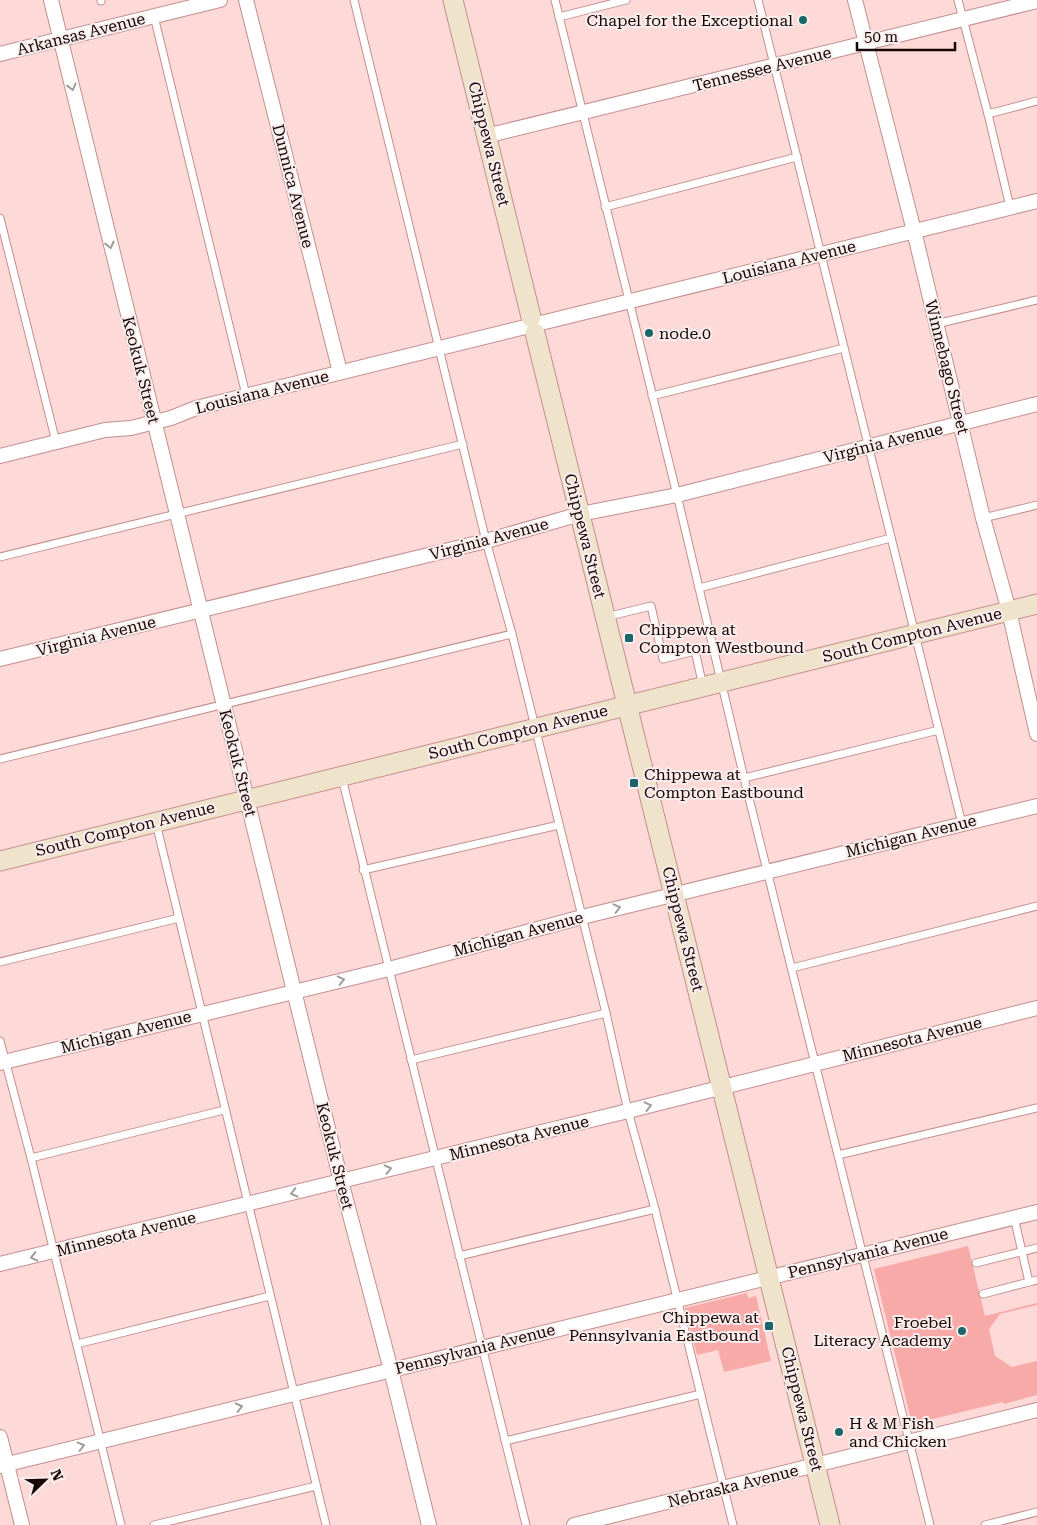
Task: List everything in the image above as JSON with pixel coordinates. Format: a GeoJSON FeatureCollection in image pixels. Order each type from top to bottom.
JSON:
{"type":"FeatureCollection","features":[{"type":"Feature","properties":{"kind":"main road","name":"Chippewa Street"},"geometry":{"type":"LineString","coordinates":[[453,0],[830,1525]]}},
{"type":"Feature","properties":{"kind":"main road","name":"South Compton Avenue"},"geometry":{"type":"LineString","coordinates":[[0,861],[1037,604]]}},
{"type":"Feature","properties":{"kind":"street","name":"Keokuk Street"},"geometry":{"type":"LineString","coordinates":[[51,0],[341,1181],[391,1370],[429,1525]]}},
{"type":"Feature","properties":{"kind":"street","name":"Arkansas Avenue"},"geometry":{"type":"LineString","coordinates":[[0,54],[220,0]]}},
{"type":"Feature","properties":{"kind":"street","name":"Dunnica Avenue"},"geometry":{"type":"LineString","coordinates":[[246,0],[340,372]]}},
{"type":"Feature","properties":{"kind":"street","name":"Winnebago Street"},"geometry":{"type":"LineString","coordinates":[[855,0],[984,518],[1034,706],[1037,734]]}},
{"type":"Feature","properties":{"kind":"street","name":"Tennessee Avenue"},"geometry":{"type":"LineString","coordinates":[[486,136],[1037,1]]}},
{"type":"Feature","properties":{"kind":"street","name":"Louisiana Avenue"},"geometry":{"type":"LineString","coordinates":[[0,456],[105,430],[127,429],[171,418],[191,409],[1037,200]]}},
{"type":"Feature","properties":{"kind":"street","name":"Virginia Avenue"},"geometry":{"type":"LineString","coordinates":[[0,659],[486,541],[580,514],[677,495],[1037,404]]}},
{"type":"Feature","properties":{"kind":"street","name":"Michigan Avenue"},"geometry":{"type":"LineString","coordinates":[[3,1062],[389,969],[582,917],[1037,806]]}},
{"type":"Feature","properties":{"kind":"street","name":"Minnesota Avenue"},"geometry":{"type":"LineString","coordinates":[[0,1264],[722,1088],[1037,1008]]}},
{"type":"Feature","properties":{"kind":"street","name":"Pennsylvania Avenue"},"geometry":{"type":"LineString","coordinates":[[3,1465],[1037,1212]]}},
{"type":"Feature","properties":{"kind":"street","name":"Nebraska Avenue"},"geometry":{"type":"LineString","coordinates":[[574,1525],[1037,1410]]}},
{"type":"Feature","properties":{"kind":"street"},"geometry":{"type":"LineString","coordinates":[[0,1437],[3,1465],[22,1525]]}},
{"type":"Feature","properties":{"kind":"lane"},"geometry":{"type":"LineString","coordinates":[[354,0],[486,541],[512,634],[534,728],[560,825],[628,1111],[655,1209],[733,1525]]}},
{"type":"Feature","properties":{"kind":"lane"},"geometry":{"type":"LineString","coordinates":[[555,0],[699,588],[712,684]]}},
{"type":"Feature","properties":{"kind":"lane"},"geometry":{"type":"LineString","coordinates":[[559,17],[626,0]]}},
{"type":"Feature","properties":{"kind":"lane"},"geometry":{"type":"LineString","coordinates":[[758,0],[962,824]]}},
{"type":"Feature","properties":{"kind":"lane"},"geometry":{"type":"LineString","coordinates":[[958,0],[1010,207]]}},
{"type":"Feature","properties":{"kind":"lane"},"geometry":{"type":"LineString","coordinates":[[154,16],[246,396]]}},
{"type":"Feature","properties":{"kind":"lane"},"geometry":{"type":"LineString","coordinates":[[988,114],[1037,101]]}},
{"type":"Feature","properties":{"kind":"lane"},"geometry":{"type":"LineString","coordinates":[[605,207],[797,157]]}},
{"type":"Feature","properties":{"kind":"lane"},"geometry":{"type":"LineString","coordinates":[[0,218],[56,442]]}},
{"type":"Feature","properties":{"kind":"lane"},"geometry":{"type":"LineString","coordinates":[[936,324],[1037,300]]}},
{"type":"Feature","properties":{"kind":"lane"},"geometry":{"type":"LineString","coordinates":[[652,396],[844,348]]}},
{"type":"Feature","properties":{"kind":"lane"},"geometry":{"type":"LineString","coordinates":[[0,557],[463,444]]}},
{"type":"Feature","properties":{"kind":"lane"},"geometry":{"type":"LineString","coordinates":[[984,518],[1037,505]]}},
{"type":"Feature","properties":{"kind":"lane"},"geometry":{"type":"LineString","coordinates":[[699,588],[891,538]]}},
{"type":"Feature","properties":{"kind":"lane"},"geometry":{"type":"LineString","coordinates":[[606,617],[651,606],[663,659],[695,652],[712,684],[744,778],[930,1525]]}},
{"type":"Feature","properties":{"kind":"lane"},"geometry":{"type":"LineString","coordinates":[[0,759],[512,634]]}},
{"type":"Feature","properties":{"kind":"lane"},"geometry":{"type":"LineString","coordinates":[[744,778],[939,730]]}},
{"type":"Feature","properties":{"kind":"lane"},"geometry":{"type":"LineString","coordinates":[[341,776],[526,1525]]}},
{"type":"Feature","properties":{"kind":"lane"},"geometry":{"type":"LineString","coordinates":[[156,822],[224,1110],[326,1525]]}},
{"type":"Feature","properties":{"kind":"lane"},"geometry":{"type":"LineString","coordinates":[[363,870],[560,825]]}},
{"type":"Feature","properties":{"kind":"lane"},"geometry":{"type":"LineString","coordinates":[[792,968],[1037,906]]}},
{"type":"Feature","properties":{"kind":"lane"},"geometry":{"type":"LineString","coordinates":[[0,962],[179,918]]}},
{"type":"Feature","properties":{"kind":"lane"},"geometry":{"type":"LineString","coordinates":[[411,1060],[606,1013]]}},
{"type":"Feature","properties":{"kind":"lane"},"geometry":{"type":"LineString","coordinates":[[0,1041],[3,1062],[31,1158],[121,1525]]}},
{"type":"Feature","properties":{"kind":"lane"},"geometry":{"type":"LineString","coordinates":[[838,1155],[1037,1108]]}},
{"type":"Feature","properties":{"kind":"lane"},"geometry":{"type":"LineString","coordinates":[[31,1158],[224,1110]]}},
{"type":"Feature","properties":{"kind":"lane"},"geometry":{"type":"LineString","coordinates":[[459,1256],[655,1209]]}},
{"type":"Feature","properties":{"kind":"lane"},"geometry":{"type":"LineString","coordinates":[[1014,1217],[1029,1282]]}},
{"type":"Feature","properties":{"kind":"lane"},"geometry":{"type":"LineString","coordinates":[[976,1263],[1037,1248]]}},
{"type":"Feature","properties":{"kind":"lane"},"geometry":{"type":"LineString","coordinates":[[983,1294],[1037,1280]]}},
{"type":"Feature","properties":{"kind":"lane"},"geometry":{"type":"LineString","coordinates":[[76,1344],[270,1296]]}},
{"type":"Feature","properties":{"kind":"lane"},"geometry":{"type":"LineString","coordinates":[[505,1441],[701,1394]]}},
{"type":"Feature","properties":{"kind":"lane"},"geometry":{"type":"LineString","coordinates":[[154,1525],[316,1486]]}},
{"type":"Feature","properties":{"kind":"lane"},"geometry":{"type":"LineString","coordinates":[[985,1525],[1037,1512]]}},
{"type":"Feature","properties":{"kind":"shaded area","name":"Froebel Literacy Academy"},"geometry":{"type":"Polygon","coordinates":[[[968,1246],[985,1316],[1037,1303],[1037,1305],[1000,1314],[989,1329],[995,1356],[1012,1367],[1037,1361],[1037,1395],[912,1424],[874,1269],[968,1246]]]}},
{"type":"Feature","properties":{"kind":"shaded area"},"geometry":{"type":"Polygon","coordinates":[[[747,1293],[748,1298],[756,1296],[771,1361],[724,1372],[718,1350],[697,1355],[685,1308],[747,1293]]]}},
{"type":"Feature","properties":{"kind":"place","name":"Chapel for the Exceptional"},"geometry":{"type":"Point","coordinates":[803,20]}},
{"type":"Feature","properties":{"kind":"place","name":"node.0"},"geometry":{"type":"Point","coordinates":[649,333]}},
{"type":"Feature","properties":{"kind":"place","name":"Chippewa at Compton Westbound"},"geometry":{"type":"Point","coordinates":[629,638]}},
{"type":"Feature","properties":{"kind":"place","name":"Chippewa at Compton Eastbound"},"geometry":{"type":"Point","coordinates":[634,783]}},
{"type":"Feature","properties":{"kind":"place","name":"Chippewa at Pennsylvania Eastbound"},"geometry":{"type":"Point","coordinates":[769,1326]}},
{"type":"Feature","properties":{"kind":"place","name":"Froebel Literacy Academy"},"geometry":{"type":"Point","coordinates":[962,1331]}},
{"type":"Feature","properties":{"kind":"place","name":"H & M Fish and Chicken"},"geometry":{"type":"Point","coordinates":[839,1432]}}]}
